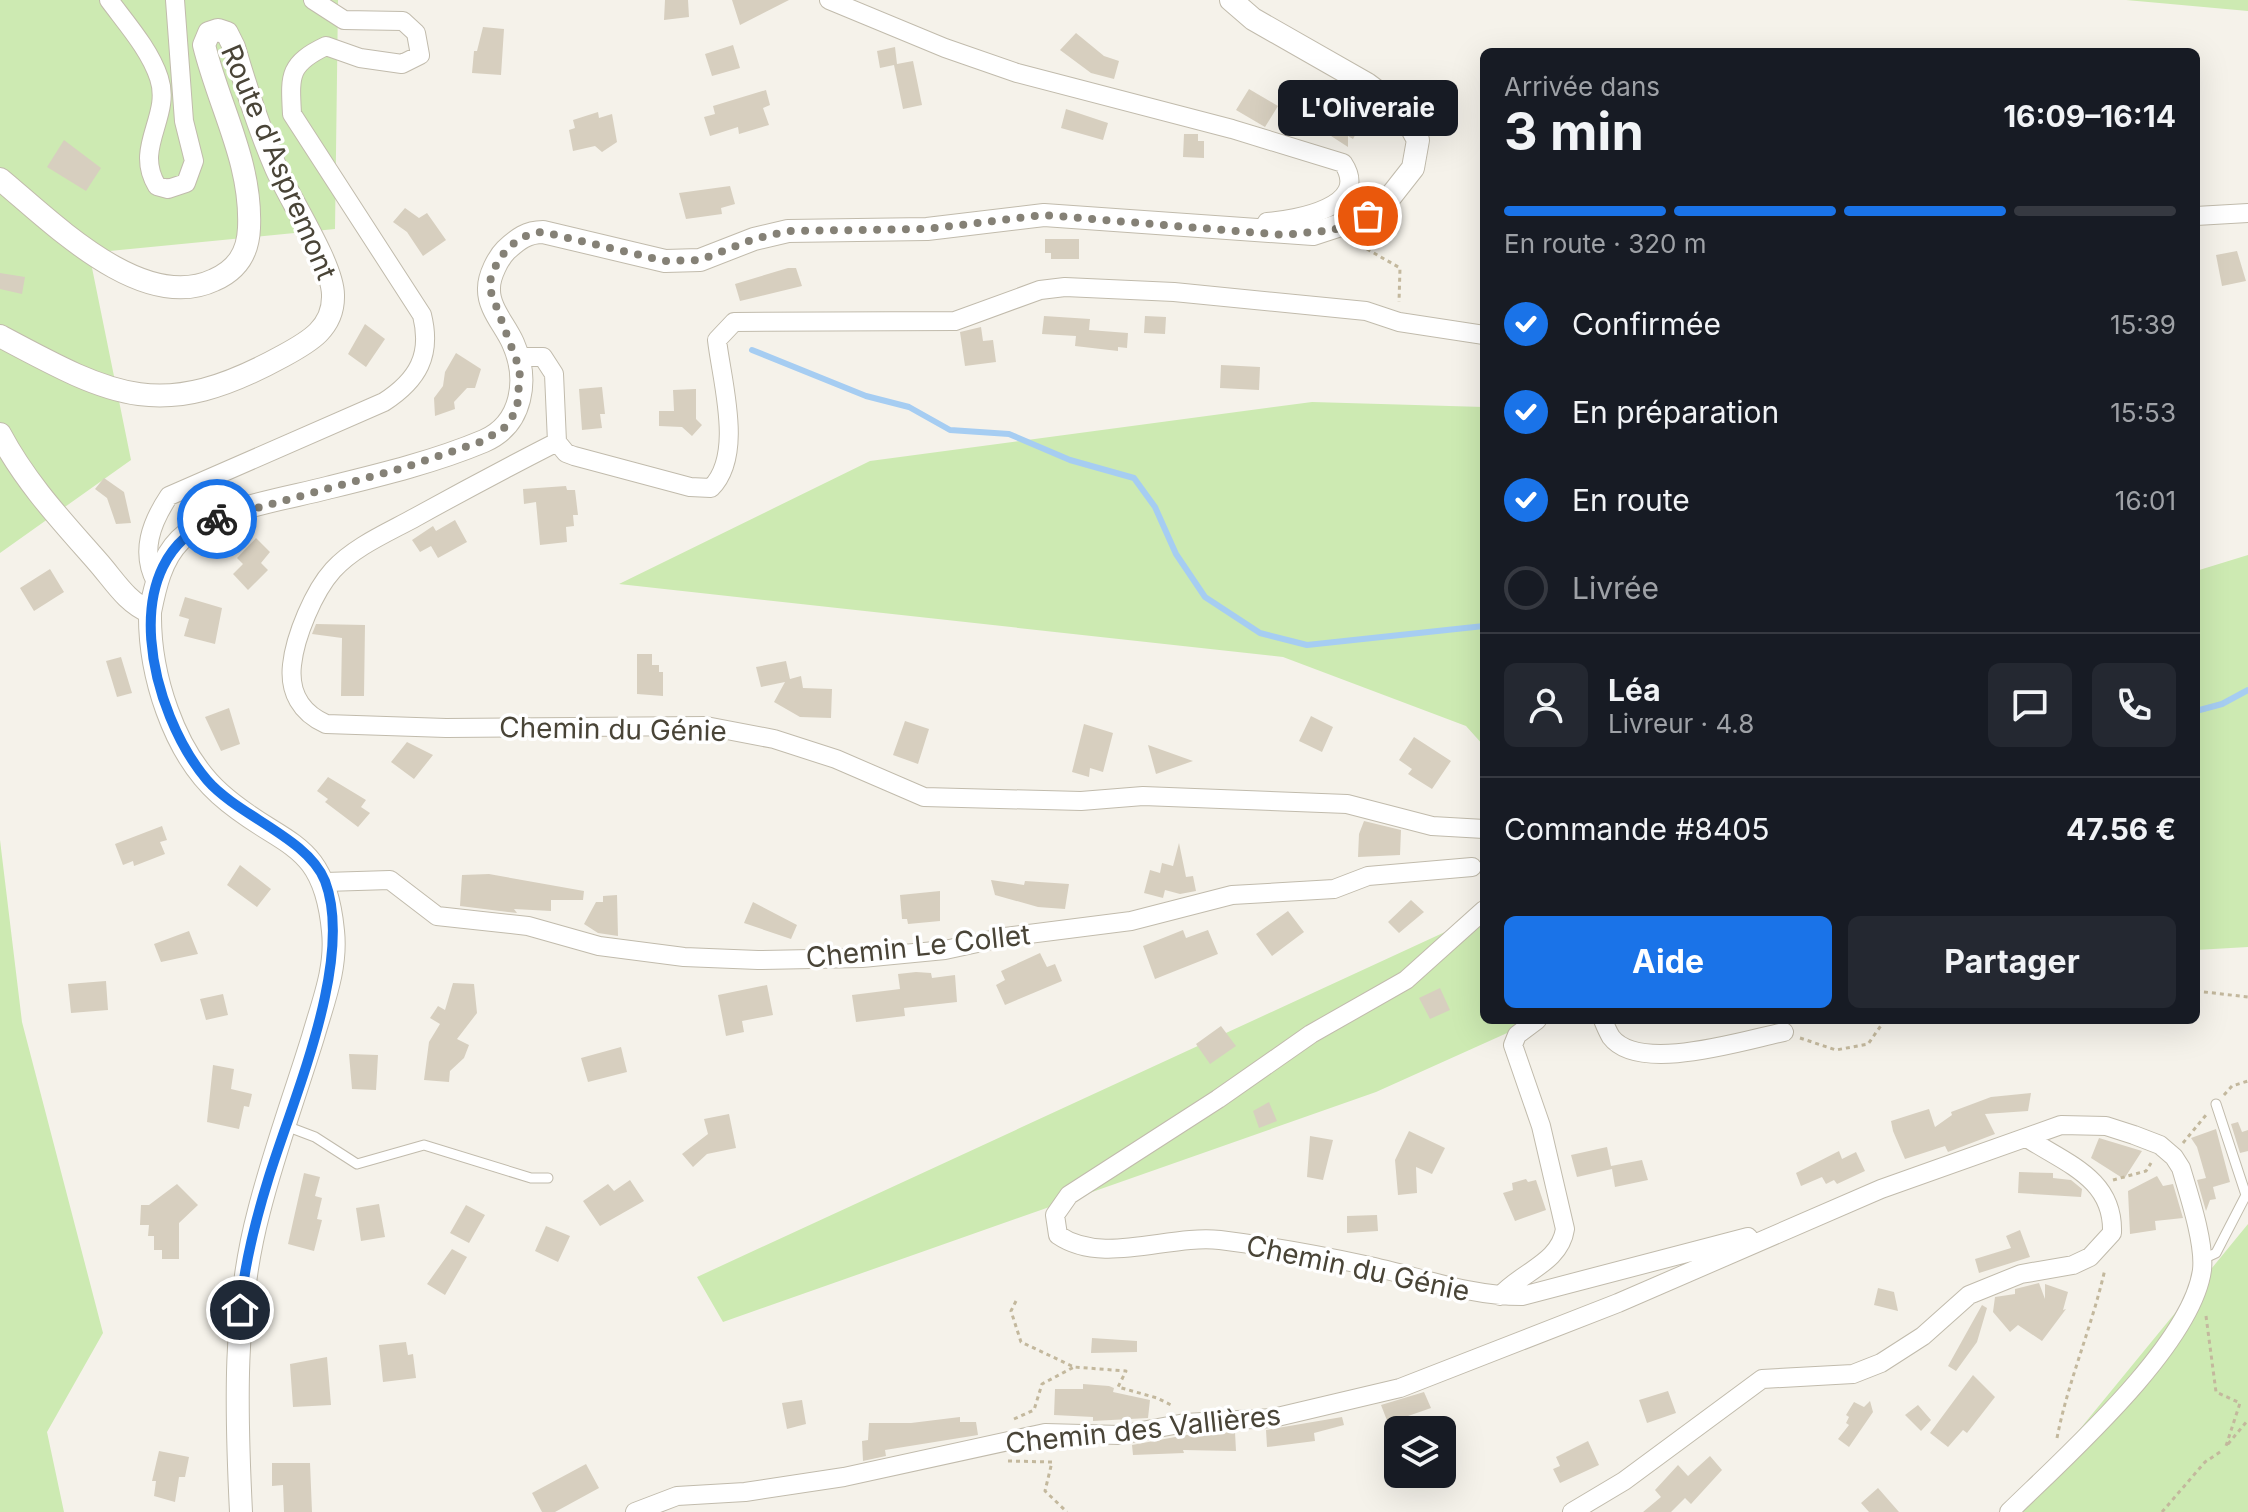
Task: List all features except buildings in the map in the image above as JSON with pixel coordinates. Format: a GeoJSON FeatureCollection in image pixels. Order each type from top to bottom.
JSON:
{"type":"FeatureCollection","features":[{"type":"Feature","properties":{"kind":"street"},"geometry":{"type":"LineString","coordinates":[[109,0],[132,31],[160,80],[160,111],[147,164],[157,186],[168,189],[186,183],[194,161],[184,121],[175,0]]}},
{"type":"Feature","properties":{"kind":"street"},"geometry":{"type":"LineString","coordinates":[[156,582],[146,559],[153,519],[169,496],[384,402],[407,386],[421,368],[426,332],[422,315],[292,114],[290,78],[302,57],[326,46],[360,58],[402,64],[420,55],[416,33],[403,21],[344,20],[313,0]]}},
{"type":"Feature","properties":{"kind":"street"},"geometry":{"type":"LineString","coordinates":[[829,0],[945,48],[1017,73],[1232,129],[1343,163],[1348,171],[1348,183],[1334,205],[1305,217],[1267,222],[1259,233]]}},
{"type":"Feature","properties":{"kind":"street"},"geometry":{"type":"LineString","coordinates":[[241,1512],[239,1329],[242,1290],[259,1211],[331,976],[333,932],[325,882],[307,855],[220,794],[195,764],[174,725],[153,651],[150,612],[156,582],[180,541],[211,521],[403,468],[493,436],[504,428],[517,410],[521,383],[517,357],[493,307],[489,287],[503,253],[530,232],[543,232],[665,261],[700,260],[754,239],[788,231],[927,229],[1044,215],[1259,233],[1313,234],[1333,230],[1368,216],[1391,196],[1413,168],[1418,140],[1402,110],[1253,19],[1231,0]]}},
{"type":"Feature","properties":{"kind":"street","name":"Route d'Aspremont"},"geometry":{"type":"LineString","coordinates":[[0,179],[80,246],[142,282],[197,288],[225,275],[245,253],[249,228],[235,132],[204,45],[209,33],[218,30],[227,33],[265,142],[334,293],[329,320],[314,338],[260,369],[203,391],[163,398],[115,390],[78,378],[0,336]]}},
{"type":"Feature","properties":{"kind":"street"},"geometry":{"type":"LineString","coordinates":[[2200,216],[2248,213]]}},
{"type":"Feature","properties":{"kind":"street"},"geometry":{"type":"LineString","coordinates":[[517,357],[543,357],[554,374],[557,442],[566,453],[690,487],[711,488],[722,477],[730,448],[717,340],[734,322],[955,321],[1040,290],[1065,287],[1174,292],[1366,311],[1399,322],[1480,334]]}},
{"type":"Feature","properties":{"kind":"street"},"geometry":{"type":"LineString","coordinates":[[0,434],[27,481],[65,528],[130,600],[150,612]]}},
{"type":"Feature","properties":{"kind":"street","name":"Chemin du Génie"},"geometry":{"type":"LineString","coordinates":[[557,442],[377,537],[334,569],[307,619],[293,660],[293,688],[306,712],[326,724],[446,728],[706,726],[774,739],[836,759],[924,797],[1081,801],[1143,796],[1347,804],[1432,826],[1480,829]]}},
{"type":"Feature","properties":{"kind":"street","name":"Chemin Le Collet"},"geometry":{"type":"LineString","coordinates":[[325,882],[390,880],[437,916],[528,926],[599,946],[684,957],[758,960],[862,958],[945,950],[1005,937],[1131,921],[1232,895],[1334,889],[1368,876],[1472,867]]}},
{"type":"Feature","properties":{"kind":"street","name":"Chemin du Génie"},"geometry":{"type":"LineString","coordinates":[[1480,914],[1406,980],[1311,1034],[1218,1099],[1069,1195],[1055,1215],[1058,1235],[1074,1246],[1103,1248],[1216,1240],[1366,1265],[1470,1292],[1500,1296],[1522,1296],[1760,1234],[1770,1238]]}},
{"type":"Feature","properties":{"kind":"street"},"geometry":{"type":"LineString","coordinates":[[1500,1296],[1553,1256],[1563,1243],[1565,1229],[1541,1126],[1513,1045],[1517,1035],[1532,1024]]}},
{"type":"Feature","properties":{"kind":"street"},"geometry":{"type":"LineString","coordinates":[[1605,1024],[1612,1039],[1642,1054],[1677,1053],[1784,1032]]}},
{"type":"Feature","properties":{"kind":"street","name":"Chemin des Vallières"},"geometry":{"type":"LineString","coordinates":[[635,1512],[677,1496],[745,1492],[844,1477],[1045,1433],[1120,1435],[1185,1423],[1273,1418],[1400,1388],[1618,1303],[1881,1189],[2061,1125],[2081,1123],[2106,1126],[2160,1145]]}},
{"type":"Feature","properties":{"kind":"street"},"geometry":{"type":"LineString","coordinates":[[1572,1512],[1624,1481],[1762,1379],[1853,1374],[1881,1363],[1923,1336],[1969,1295],[2021,1274],[2073,1265],[2104,1244],[2112,1233],[2112,1218],[2098,1184],[2027,1138]]}},
{"type":"Feature","properties":{"kind":"street"},"geometry":{"type":"LineString","coordinates":[[2009,1512],[2126,1392],[2184,1322],[2195,1299],[2203,1259],[2181,1168],[2160,1145]]}},
{"type":"Feature","properties":{"kind":"lane"},"geometry":{"type":"LineString","coordinates":[[2203,1259],[2216,1253],[2246,1195],[2216,1104]]}},
{"type":"Feature","properties":{"kind":"lane"},"geometry":{"type":"LineString","coordinates":[[285,1126],[315,1137],[357,1164],[424,1145],[531,1178],[548,1178]]}},
{"type":"Feature","properties":{"kind":"path"},"geometry":{"type":"LineString","coordinates":[[1333,230],[1400,268],[1399,322]]}},
{"type":"Feature","properties":{"kind":"path"},"geometry":{"type":"LineString","coordinates":[[2200,991],[2248,997]]}},
{"type":"Feature","properties":{"kind":"path"},"geometry":{"type":"LineString","coordinates":[[1784,1032],[1836,1050],[1868,1044],[1882,1024]]}},
{"type":"Feature","properties":{"kind":"path"},"geometry":{"type":"LineString","coordinates":[[2098,1184],[2146,1171],[2160,1145]]}},
{"type":"Feature","properties":{"kind":"path"},"geometry":{"type":"LineString","coordinates":[[2052,1470],[2064,1403],[2093,1322],[2107,1260],[2104,1244]]}},
{"type":"Feature","properties":{"kind":"path"},"geometry":{"type":"LineString","coordinates":[[1016,1301],[1011,1311],[1021,1342],[1074,1367],[1126,1371],[1118,1387],[1157,1398],[1183,1412],[1185,1423]]}},
{"type":"Feature","properties":{"kind":"path"},"geometry":{"type":"LineString","coordinates":[[2206,1312],[2216,1392],[2240,1403],[2225,1449]]}},
{"type":"Feature","properties":{"kind":"path"},"geometry":{"type":"LineString","coordinates":[[1009,1422],[1034,1410],[1042,1384],[1074,1367]]}},
{"type":"Feature","properties":{"kind":"path"},"geometry":{"type":"LineString","coordinates":[[2162,1512],[2205,1462],[2225,1449],[2248,1420]]}},
{"type":"Feature","properties":{"kind":"path"},"geometry":{"type":"LineString","coordinates":[[986,1446],[995,1461],[1052,1462],[1045,1491],[1067,1512]]}},
{"type":"Feature","properties":{"kind":"green space"},"geometry":{"type":"Polygon","coordinates":[[[0,0],[338,0],[335,229],[89,253],[131,460],[0,553],[0,0]]]}},
{"type":"Feature","properties":{"kind":"green space"},"geometry":{"type":"Polygon","coordinates":[[[2126,0],[2248,0],[2248,11],[2126,0]]]}},
{"type":"Feature","properties":{"kind":"green space"},"geometry":{"type":"Polygon","coordinates":[[[1312,402],[1480,407],[1480,742],[1466,726],[1283,657],[619,584],[870,461],[1312,402]]]}},
{"type":"Feature","properties":{"kind":"green space"},"geometry":{"type":"Polygon","coordinates":[[[2248,555],[2248,947],[2200,950],[2200,570],[2248,555]]]}},
{"type":"Feature","properties":{"kind":"green space"},"geometry":{"type":"Polygon","coordinates":[[[0,840],[22,1022],[103,1333],[47,1432],[64,1512],[0,1512],[0,840]]]}},
{"type":"Feature","properties":{"kind":"green space"},"geometry":{"type":"Polygon","coordinates":[[[1480,916],[1480,1024],[1527,1024],[1376,1092],[723,1322],[697,1277],[1480,916]]]}},
{"type":"Feature","properties":{"kind":"green space"},"geometry":{"type":"Polygon","coordinates":[[[2248,1224],[2248,1512],[2012,1512],[2248,1224]]]}},
{"type":"Feature","properties":{"kind":"waterway"},"geometry":{"type":"LineString","coordinates":[[752,350],[866,396],[909,407],[950,430],[1009,434],[1070,460],[1134,478],[1155,507],[1176,554],[1205,597],[1260,633],[1307,645],[1480,626]]}},
{"type":"Feature","properties":{"kind":"waterway"},"geometry":{"type":"LineString","coordinates":[[2200,710],[2222,704],[2248,690]]}},
{"type":"Feature","properties":{"kind":"way so far"},"geometry":{"type":"LineString","coordinates":[[217,519],[438,457],[483,441],[504,428],[517,410],[520,370],[514,345],[493,307],[490,278],[503,253],[530,232],[543,232],[665,261],[685,261],[700,260],[754,239],[788,231],[927,229],[1064,214],[1284,235],[1333,230],[1368,216]]}},
{"type":"Feature","properties":{"kind":"place","name":"L'Oliveraie"},"geometry":{"type":"Point","coordinates":[1368,216]}},
{"type":"Feature","properties":{"kind":"route"},"geometry":{"type":"LineString","coordinates":[[217,519],[180,541],[156,582],[150,630],[165,698],[184,746],[206,779],[236,807],[307,855],[316,867],[325,882],[334,953],[331,976],[259,1211],[240,1310]]}}]}
